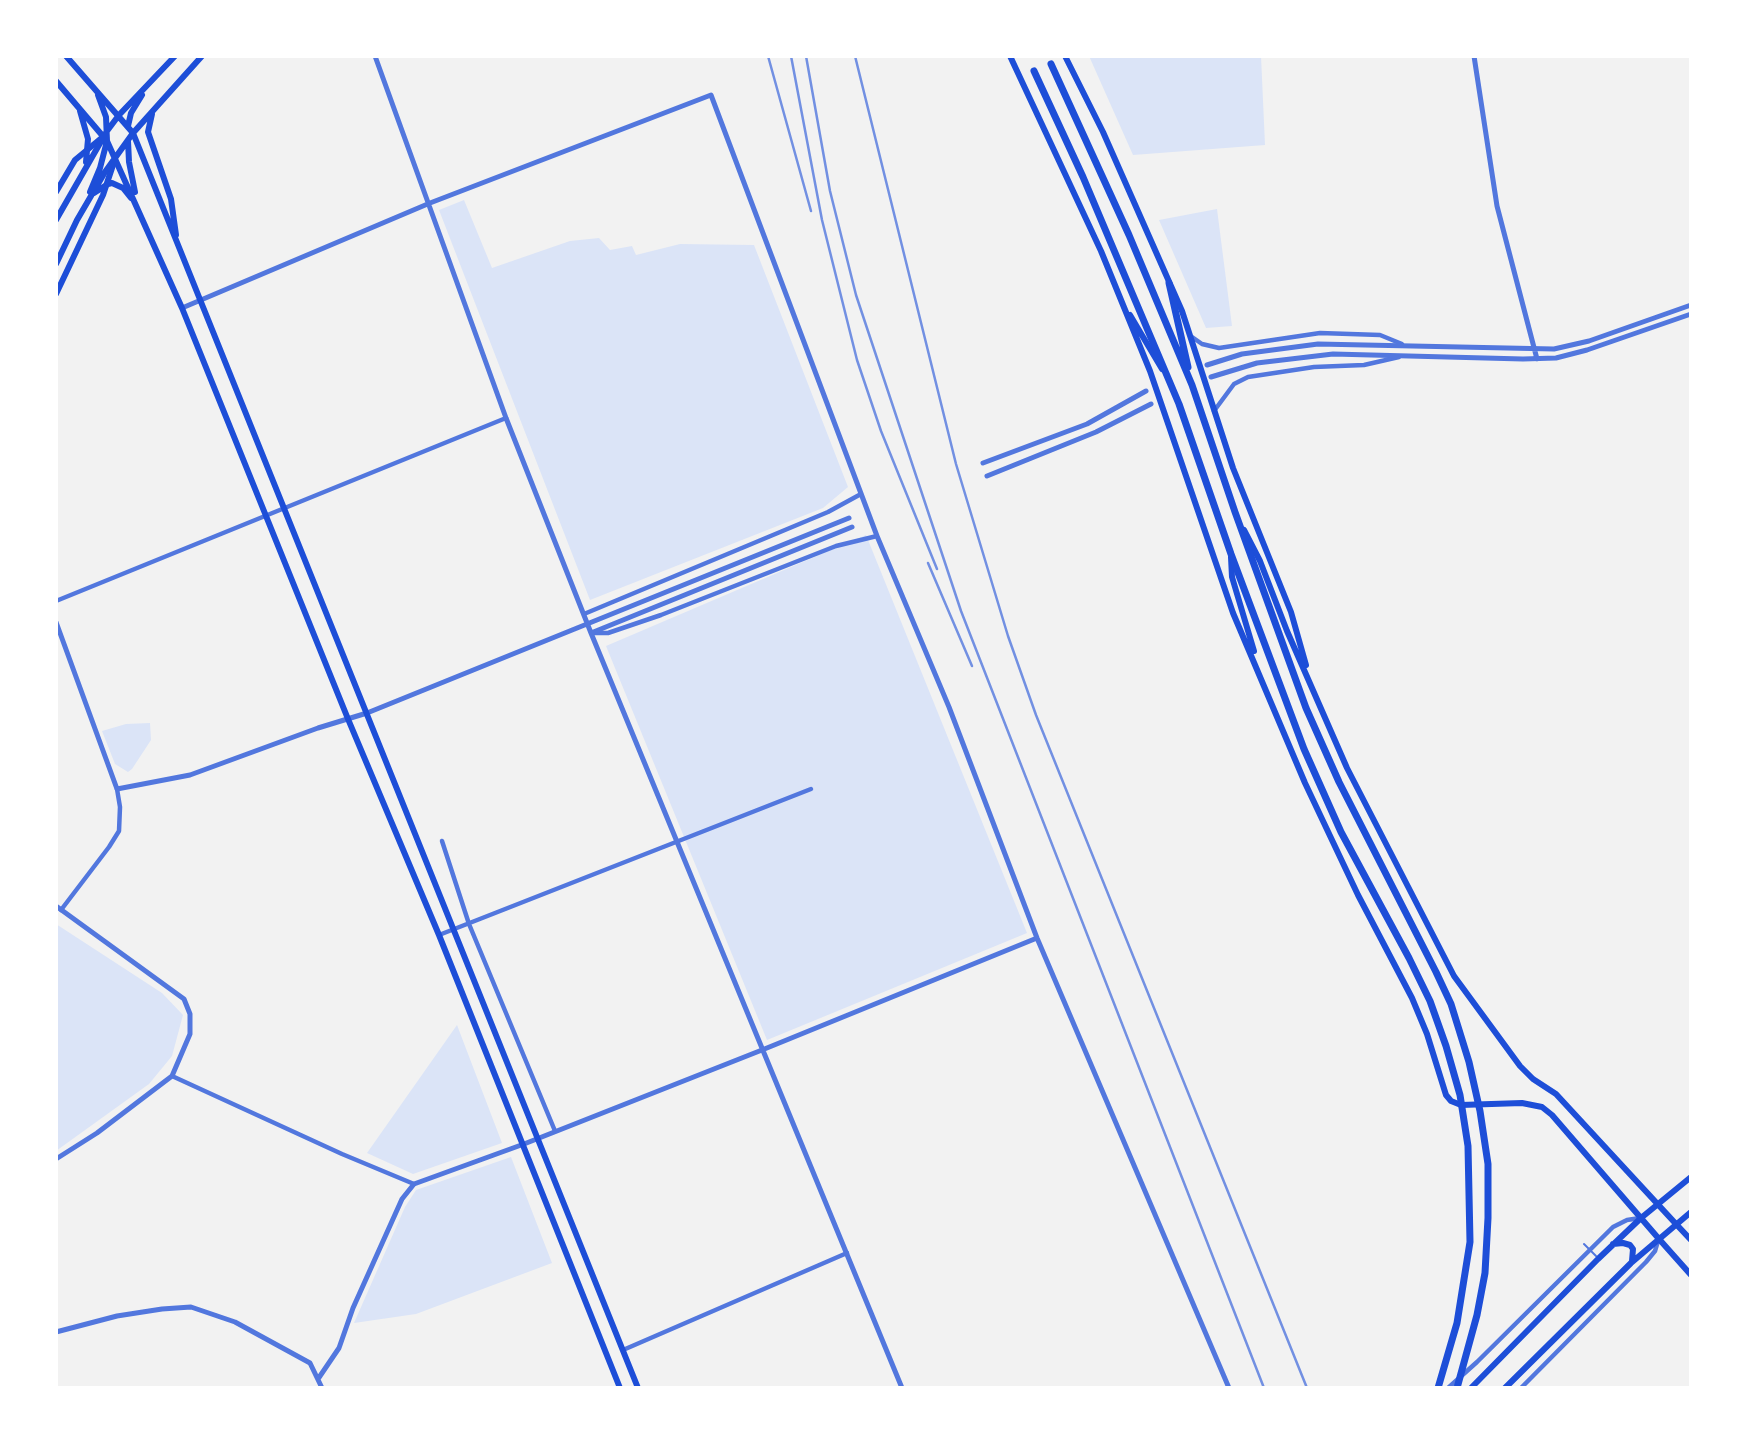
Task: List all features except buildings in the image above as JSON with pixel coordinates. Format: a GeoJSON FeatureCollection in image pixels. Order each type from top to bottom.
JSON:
{"type":"FeatureCollection","features":[{"type":"Feature","properties":{"kind":"highway"},"geometry":{"type":"LineString","coordinates":[[1051,64],[1129,235],[1192,385],[1302,696],[1322,743],[1451,1004],[1469,1062],[1488,1164],[1488,1218],[1485,1273],[1477,1315],[1457,1388]]}},
{"type":"Feature","properties":{"kind":"highway"},"geometry":{"type":"LineString","coordinates":[[1034,71],[1083,177],[1172,388],[1230,554],[1304,750],[1341,832],[1430,1001],[1446,1046],[1460,1095],[1468,1146],[1470,1242],[1457,1322],[1438,1388]]}},
{"type":"Feature","properties":{"kind":"highway"},"geometry":{"type":"LineString","coordinates":[[1170,283],[1192,385]]}},
{"type":"Feature","properties":{"kind":"main road"},"geometry":{"type":"LineString","coordinates":[[66,56],[128,125]]}},
{"type":"Feature","properties":{"kind":"main road"},"geometry":{"type":"LineString","coordinates":[[56,220],[85,167],[119,115],[175,56]]}},
{"type":"Feature","properties":{"kind":"main road"},"geometry":{"type":"LineString","coordinates":[[86,204],[130,136],[202,56]]}},
{"type":"Feature","properties":{"kind":"main road"},"geometry":{"type":"LineString","coordinates":[[1010,56],[1119,295],[1162,403],[1233,613],[1305,783],[1412,998],[1427,1034],[1446,1095],[1451,1101],[1461,1105],[1522,1103],[1542,1107],[1552,1115],[1691,1275]]}},
{"type":"Feature","properties":{"kind":"main road"},"geometry":{"type":"LineString","coordinates":[[1065,56],[1103,132],[1170,283],[1249,512],[1274,566],[1291,612],[1309,677]]}},
{"type":"Feature","properties":{"kind":"main road"},"geometry":{"type":"LineString","coordinates":[[138,208],[129,162],[128,125],[135,105],[153,79]]}},
{"type":"Feature","properties":{"kind":"main road"},"geometry":{"type":"LineString","coordinates":[[56,80],[106,136],[182,308],[524,1144],[620,1388]]}},
{"type":"Feature","properties":{"kind":"main road"},"geometry":{"type":"LineString","coordinates":[[56,264],[86,204],[100,168],[106,136],[104,108],[92,85]]}},
{"type":"Feature","properties":{"kind":"main road"},"geometry":{"type":"LineString","coordinates":[[76,103],[86,130],[88,148],[85,167]]}},
{"type":"Feature","properties":{"kind":"main road"},"geometry":{"type":"LineString","coordinates":[[155,107],[148,132],[171,199],[176,241]]}},
{"type":"Feature","properties":{"kind":"main road"},"geometry":{"type":"LineString","coordinates":[[56,192],[75,160],[106,136]]}},
{"type":"Feature","properties":{"kind":"main road"},"geometry":{"type":"LineString","coordinates":[[130,136],[200,300],[638,1388]]}},
{"type":"Feature","properties":{"kind":"main road"},"geometry":{"type":"LineString","coordinates":[[56,294],[107,184],[116,157]]}},
{"type":"Feature","properties":{"kind":"main road"},"geometry":{"type":"LineString","coordinates":[[86,204],[95,192],[107,184],[123,188],[138,208]]}},
{"type":"Feature","properties":{"kind":"main road"},"geometry":{"type":"LineString","coordinates":[[1119,295],[1172,388]]}},
{"type":"Feature","properties":{"kind":"main road"},"geometry":{"type":"LineString","coordinates":[[1235,512],[1260,561],[1287,631],[1353,780],[1454,976],[1520,1066],[1532,1079],[1556,1094],[1691,1240]]}},
{"type":"Feature","properties":{"kind":"main road"},"geometry":{"type":"LineString","coordinates":[[1230,554],[1232,578],[1260,673]]}},
{"type":"Feature","properties":{"kind":"main road"},"geometry":{"type":"LineString","coordinates":[[1471,1388],[1598,1259],[1641,1218],[1691,1177]]}},
{"type":"Feature","properties":{"kind":"main road"},"geometry":{"type":"LineString","coordinates":[[1505,1388],[1631,1263],[1691,1212]]}},
{"type":"Feature","properties":{"kind":"main road"},"geometry":{"type":"LineString","coordinates":[[1614,1244],[1630,1244],[1633,1253],[1631,1263]]}},
{"type":"Feature","properties":{"kind":"street"},"geometry":{"type":"LineString","coordinates":[[375,56],[506,418],[902,1388]]}},
{"type":"Feature","properties":{"kind":"street"},"geometry":{"type":"LineString","coordinates":[[1475,56],[1492,178],[1537,359]]}},
{"type":"Feature","properties":{"kind":"street"},"geometry":{"type":"LineString","coordinates":[[182,308],[430,203],[711,95],[877,536],[948,707],[1037,938],[1229,1388]]}},
{"type":"Feature","properties":{"kind":"street"},"geometry":{"type":"LineString","coordinates":[[1207,365],[1242,354],[1318,344],[1554,349],[1580,344],[1691,304]]}},
{"type":"Feature","properties":{"kind":"street"},"geometry":{"type":"LineString","coordinates":[[1211,377],[1257,363],[1333,354],[1556,358],[1691,314]]}},
{"type":"Feature","properties":{"kind":"street"},"geometry":{"type":"LineString","coordinates":[[1189,335],[1202,344],[1219,348],[1320,333],[1380,335],[1402,344]]}},
{"type":"Feature","properties":{"kind":"street"},"geometry":{"type":"LineString","coordinates":[[1214,411],[1234,384],[1248,377],[1314,367],[1364,365],[1400,356]]}},
{"type":"Feature","properties":{"kind":"street"},"geometry":{"type":"LineString","coordinates":[[983,463],[1087,424],[1146,391]]}},
{"type":"Feature","properties":{"kind":"street"},"geometry":{"type":"LineString","coordinates":[[987,476],[1096,432],[1151,404]]}},
{"type":"Feature","properties":{"kind":"street"},"geometry":{"type":"LineString","coordinates":[[56,601],[506,418]]}},
{"type":"Feature","properties":{"kind":"street"},"geometry":{"type":"LineString","coordinates":[[584,614],[828,512],[861,494]]}},
{"type":"Feature","properties":{"kind":"street"},"geometry":{"type":"LineString","coordinates":[[117,789],[190,775],[367,713],[849,518]]}},
{"type":"Feature","properties":{"kind":"street"},"geometry":{"type":"LineString","coordinates":[[592,633],[852,527]]}},
{"type":"Feature","properties":{"kind":"street"},"geometry":{"type":"LineString","coordinates":[[592,633],[608,633],[661,615],[836,546],[877,536]]}},
{"type":"Feature","properties":{"kind":"street"},"geometry":{"type":"LineString","coordinates":[[56,622],[117,789],[120,807],[119,831],[102,857],[58,908],[184,999],[190,1014],[190,1034],[172,1076],[97,1133],[56,1159]]}},
{"type":"Feature","properties":{"kind":"street"},"geometry":{"type":"LineString","coordinates":[[439,935],[811,789]]}},
{"type":"Feature","properties":{"kind":"street"},"geometry":{"type":"LineString","coordinates":[[442,841],[469,924],[555,1131]]}},
{"type":"Feature","properties":{"kind":"street"},"geometry":{"type":"LineString","coordinates":[[318,1379],[339,1348],[353,1308],[396,1211],[414,1184],[524,1144],[1037,938]]}},
{"type":"Feature","properties":{"kind":"street"},"geometry":{"type":"LineString","coordinates":[[172,1076],[414,1184]]}},
{"type":"Feature","properties":{"kind":"street"},"geometry":{"type":"LineString","coordinates":[[1448,1388],[1478,1363],[1613,1227],[1627,1220],[1641,1218]]}},
{"type":"Feature","properties":{"kind":"street"},"geometry":{"type":"LineString","coordinates":[[1521,1388],[1646,1262],[1655,1251],[1658,1239]]}},
{"type":"Feature","properties":{"kind":"street"},"geometry":{"type":"LineString","coordinates":[[623,1350],[847,1253]]}},
{"type":"Feature","properties":{"kind":"street"},"geometry":{"type":"LineString","coordinates":[[56,1332],[117,1316],[191,1307],[235,1322],[310,1363],[322,1388]]}},
{"type":"Feature","properties":{"kind":"lane"},"geometry":{"type":"LineString","coordinates":[[1584,1244],[1598,1259]]}},
{"type":"Feature","properties":{"kind":"shaded area"},"geometry":{"type":"Polygon","coordinates":[[[1089,56],[1261,56],[1265,145],[1133,155],[1089,56]]]}},
{"type":"Feature","properties":{"kind":"shaded area"},"geometry":{"type":"Polygon","coordinates":[[[464,200],[492,268],[570,241],[599,238],[610,250],[632,246],[636,255],[680,244],[754,245],[848,487],[823,508],[590,600],[439,210],[464,200]]]}},
{"type":"Feature","properties":{"kind":"shaded area"},"geometry":{"type":"Polygon","coordinates":[[[1217,209],[1232,326],[1206,328],[1159,220],[1217,209]]]}},
{"type":"Feature","properties":{"kind":"shaded area"},"geometry":{"type":"Polygon","coordinates":[[[866,535],[1027,933],[767,1040],[606,646],[866,535]]]}},
{"type":"Feature","properties":{"kind":"shaded area"},"geometry":{"type":"Polygon","coordinates":[[[150,723],[151,740],[132,769],[128,772],[115,764],[102,731],[126,724],[150,723]]]}},
{"type":"Feature","properties":{"kind":"shaded area"},"geometry":{"type":"Polygon","coordinates":[[[56,924],[162,993],[183,1015],[172,1056],[149,1084],[56,1151],[56,924]]]}},
{"type":"Feature","properties":{"kind":"shaded area"},"geometry":{"type":"Polygon","coordinates":[[[457,1025],[502,1143],[413,1174],[367,1153],[457,1025]]]}},
{"type":"Feature","properties":{"kind":"shaded area"},"geometry":{"type":"Polygon","coordinates":[[[511,1157],[552,1263],[416,1314],[354,1323],[405,1207],[416,1190],[511,1157]]]}},
{"type":"Feature","properties":{"kind":"railway"},"geometry":{"type":"LineString","coordinates":[[768,56],[811,211]]}},
{"type":"Feature","properties":{"kind":"railway"},"geometry":{"type":"LineString","coordinates":[[791,56],[822,220],[857,360],[881,431],[937,569]]}},
{"type":"Feature","properties":{"kind":"railway"},"geometry":{"type":"LineString","coordinates":[[806,56],[830,191],[856,295],[961,611],[1264,1388]]}},
{"type":"Feature","properties":{"kind":"railway"},"geometry":{"type":"LineString","coordinates":[[855,56],[956,464],[1008,636],[1036,715],[1307,1388]]}},
{"type":"Feature","properties":{"kind":"railway"},"geometry":{"type":"LineString","coordinates":[[928,563],[972,666]]}}]}
